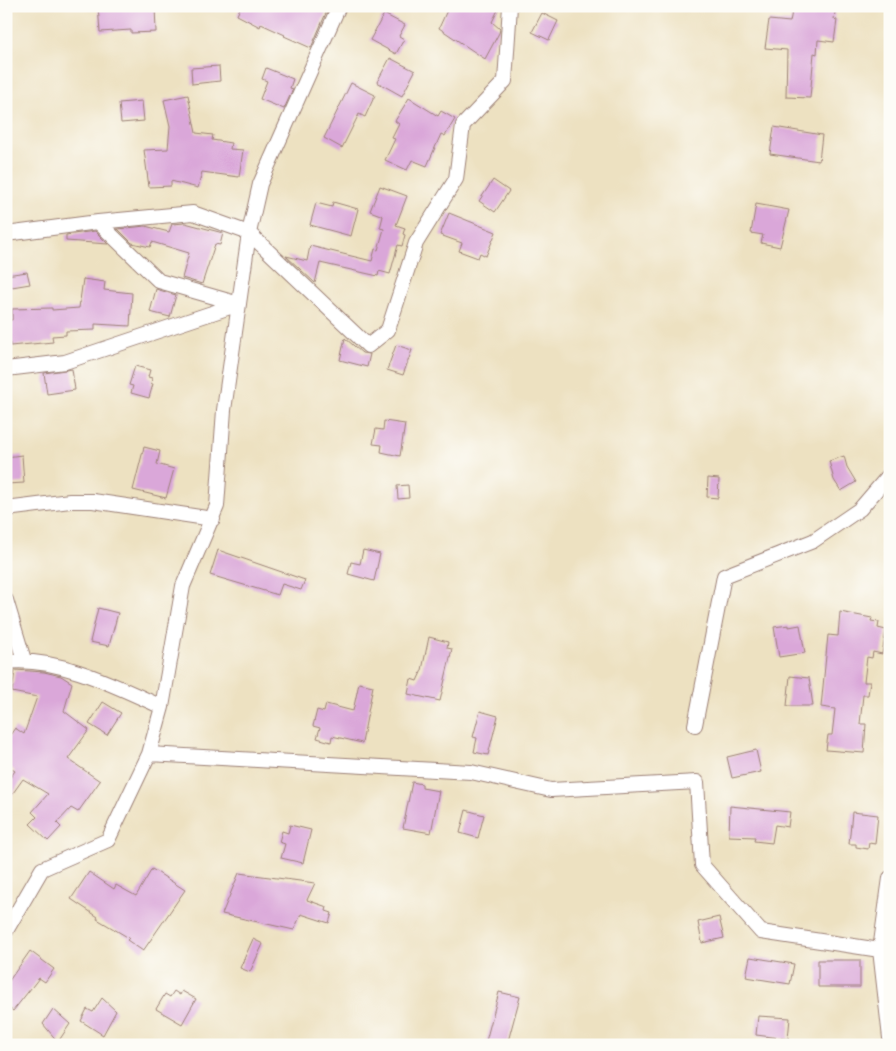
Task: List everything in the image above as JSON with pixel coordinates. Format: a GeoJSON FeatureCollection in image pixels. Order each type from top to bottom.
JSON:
{"type":"FeatureCollection","features":[{"type":"Feature","properties":{"kind":"street"},"geometry":{"type":"LineString","coordinates":[[6,931],[42,869],[108,840],[149,754],[162,707],[183,586],[217,506],[224,410],[238,304],[249,233],[260,184],[339,6]]}},
{"type":"Feature","properties":{"kind":"street"},"geometry":{"type":"LineString","coordinates":[[6,234],[98,222],[193,213],[249,233],[368,346],[388,330],[416,243],[456,179],[463,125],[505,81],[510,6]]}},
{"type":"Feature","properties":{"kind":"street"},"geometry":{"type":"LineString","coordinates":[[98,222],[159,281],[238,304]]}},
{"type":"Feature","properties":{"kind":"street"},"geometry":{"type":"LineString","coordinates":[[6,369],[65,362],[238,304]]}},
{"type":"Feature","properties":{"kind":"street"},"geometry":{"type":"LineString","coordinates":[[695,725],[724,576],[813,541],[860,509],[890,474]]}},
{"type":"Feature","properties":{"kind":"street"},"geometry":{"type":"LineString","coordinates":[[6,509],[70,501],[93,501],[213,519]]}},
{"type":"Feature","properties":{"kind":"street"},"geometry":{"type":"LineString","coordinates":[[6,600],[24,660]]}},
{"type":"Feature","properties":{"kind":"street"},"geometry":{"type":"LineString","coordinates":[[6,662],[24,660],[88,675],[162,707]]}},
{"type":"Feature","properties":{"kind":"street"},"geometry":{"type":"LineString","coordinates":[[149,754],[471,772],[551,790],[697,782],[702,865],[761,932],[885,953]]}},
{"type":"Feature","properties":{"kind":"street"},"geometry":{"type":"LineString","coordinates":[[890,878],[885,953],[890,1038]]}},
{"type":"Feature","properties":{"kind":"building"},"geometry":{"type":"Polygon","coordinates":[[[98,6],[155,6],[156,32],[131,33],[131,30],[100,32],[98,6]]]}},
{"type":"Feature","properties":{"kind":"building"},"geometry":{"type":"Polygon","coordinates":[[[241,6],[329,6],[311,48],[261,24],[260,27],[237,15],[241,6]]]}},
{"type":"Feature","properties":{"kind":"building"},"geometry":{"type":"Polygon","coordinates":[[[449,6],[500,6],[492,22],[500,29],[499,33],[485,59],[439,28],[449,6]]]}},
{"type":"Feature","properties":{"kind":"building"},"geometry":{"type":"Polygon","coordinates":[[[793,6],[836,6],[834,19],[837,20],[834,42],[818,40],[817,54],[814,53],[810,98],[786,97],[787,50],[765,48],[769,20],[790,22],[793,6]]]}},
{"type":"Feature","properties":{"kind":"building"},"geometry":{"type":"Polygon","coordinates":[[[542,13],[558,21],[549,40],[532,32],[542,13]]]}},
{"type":"Feature","properties":{"kind":"building"},"geometry":{"type":"Polygon","coordinates":[[[384,14],[405,25],[399,36],[404,39],[396,54],[370,40],[384,14]]]}},
{"type":"Feature","properties":{"kind":"building"},"geometry":{"type":"Polygon","coordinates":[[[390,58],[415,71],[402,96],[377,82],[390,58]]]}},
{"type":"Feature","properties":{"kind":"building"},"geometry":{"type":"Polygon","coordinates":[[[219,66],[220,81],[192,84],[191,68],[219,66]]]}},
{"type":"Feature","properties":{"kind":"building"},"geometry":{"type":"Polygon","coordinates":[[[266,68],[293,79],[290,88],[293,89],[284,109],[260,99],[267,81],[262,79],[266,68]]]}},
{"type":"Feature","properties":{"kind":"building"},"geometry":{"type":"Polygon","coordinates":[[[351,83],[375,95],[365,117],[359,114],[342,148],[324,138],[351,83]]]}},
{"type":"Feature","properties":{"kind":"building"},"geometry":{"type":"Polygon","coordinates":[[[188,95],[196,133],[213,135],[212,140],[231,143],[230,149],[243,150],[239,177],[202,172],[198,188],[171,181],[171,186],[149,187],[144,150],[168,149],[170,126],[164,100],[188,95]]]}},
{"type":"Feature","properties":{"kind":"building"},"geometry":{"type":"Polygon","coordinates":[[[409,98],[438,116],[441,111],[455,119],[445,136],[441,134],[427,166],[412,160],[407,170],[385,160],[395,139],[392,138],[399,124],[395,121],[409,98]]]}},
{"type":"Feature","properties":{"kind":"building"},"geometry":{"type":"Polygon","coordinates":[[[142,101],[144,121],[121,123],[119,103],[142,101]]]}},
{"type":"Feature","properties":{"kind":"building"},"geometry":{"type":"Polygon","coordinates":[[[774,127],[822,135],[819,161],[770,154],[774,127]]]}},
{"type":"Feature","properties":{"kind":"building"},"geometry":{"type":"Polygon","coordinates":[[[493,180],[509,191],[495,212],[479,201],[493,180]]]}},
{"type":"Feature","properties":{"kind":"building"},"geometry":{"type":"Polygon","coordinates":[[[380,186],[407,196],[396,225],[405,228],[403,234],[405,235],[402,246],[398,245],[390,274],[379,271],[378,276],[320,263],[315,283],[286,256],[307,261],[310,246],[372,261],[375,249],[378,250],[384,229],[380,228],[383,216],[370,211],[380,186]]]}},
{"type":"Feature","properties":{"kind":"building"},"geometry":{"type":"Polygon","coordinates":[[[333,202],[358,209],[351,236],[310,225],[316,203],[332,207],[333,202]]]}},
{"type":"Feature","properties":{"kind":"building"},"geometry":{"type":"Polygon","coordinates":[[[756,204],[789,210],[780,247],[761,243],[763,235],[751,233],[756,204]]]}},
{"type":"Feature","properties":{"kind":"building"},"geometry":{"type":"Polygon","coordinates":[[[449,213],[496,232],[486,256],[480,253],[478,258],[459,251],[462,243],[440,235],[449,213]]]}},
{"type":"Feature","properties":{"kind":"building"},"geometry":{"type":"Polygon","coordinates":[[[185,223],[223,233],[220,245],[215,244],[202,284],[182,278],[189,253],[152,242],[150,247],[132,243],[118,229],[145,226],[169,232],[172,224],[185,223]]]}},
{"type":"Feature","properties":{"kind":"building"},"geometry":{"type":"Polygon","coordinates":[[[95,231],[108,244],[66,241],[66,235],[95,231]]]}},
{"type":"Feature","properties":{"kind":"building"},"geometry":{"type":"Polygon","coordinates":[[[27,272],[30,284],[6,288],[6,275],[27,272]]]}},
{"type":"Feature","properties":{"kind":"building"},"geometry":{"type":"Polygon","coordinates":[[[83,279],[105,282],[104,290],[132,293],[130,326],[95,324],[95,330],[66,331],[66,335],[52,336],[53,342],[10,346],[9,320],[12,320],[12,309],[52,308],[52,310],[79,308],[83,279]]]}},
{"type":"Feature","properties":{"kind":"building"},"geometry":{"type":"Polygon","coordinates":[[[156,289],[176,295],[170,317],[150,312],[156,289]]]}},
{"type":"Feature","properties":{"kind":"building"},"geometry":{"type":"Polygon","coordinates":[[[345,338],[362,353],[370,354],[367,367],[340,360],[345,338]]]}},
{"type":"Feature","properties":{"kind":"building"},"geometry":{"type":"Polygon","coordinates":[[[396,345],[412,350],[403,375],[387,370],[396,345]]]}},
{"type":"Feature","properties":{"kind":"building"},"geometry":{"type":"Polygon","coordinates":[[[135,366],[150,370],[148,377],[152,378],[151,384],[153,384],[149,398],[131,393],[133,386],[129,385],[135,366]]]}},
{"type":"Feature","properties":{"kind":"building"},"geometry":{"type":"Polygon","coordinates":[[[72,369],[75,390],[47,394],[44,373],[72,369]]]}},
{"type":"Feature","properties":{"kind":"building"},"geometry":{"type":"Polygon","coordinates":[[[384,421],[405,424],[400,456],[381,452],[382,445],[373,444],[376,429],[383,430],[384,421]]]}},
{"type":"Feature","properties":{"kind":"building"},"geometry":{"type":"Polygon","coordinates":[[[144,447],[160,451],[157,464],[174,469],[166,498],[133,490],[144,447]]]}},
{"type":"Feature","properties":{"kind":"building"},"geometry":{"type":"Polygon","coordinates":[[[22,455],[24,483],[6,484],[6,457],[22,455]]]}},
{"type":"Feature","properties":{"kind":"building"},"geometry":{"type":"Polygon","coordinates":[[[844,456],[847,467],[856,482],[841,491],[834,480],[829,461],[844,456]]]}},
{"type":"Feature","properties":{"kind":"building"},"geometry":{"type":"Polygon","coordinates":[[[708,478],[719,479],[718,498],[707,497],[708,478]]]}},
{"type":"Feature","properties":{"kind":"building"},"geometry":{"type":"Polygon","coordinates":[[[408,485],[409,498],[398,499],[397,486],[408,485]]]}},
{"type":"Feature","properties":{"kind":"building"},"geometry":{"type":"Polygon","coordinates":[[[218,550],[305,580],[301,590],[282,584],[278,595],[210,575],[218,550]]]}},
{"type":"Feature","properties":{"kind":"building"},"geometry":{"type":"Polygon","coordinates":[[[363,550],[380,554],[374,581],[348,574],[351,562],[360,564],[363,550]]]}},
{"type":"Feature","properties":{"kind":"building"},"geometry":{"type":"Polygon","coordinates":[[[98,608],[118,613],[109,646],[90,642],[98,608]]]}},
{"type":"Feature","properties":{"kind":"building"},"geometry":{"type":"Polygon","coordinates":[[[840,612],[872,618],[871,621],[879,622],[878,628],[886,630],[882,654],[873,652],[872,658],[867,657],[864,682],[870,682],[868,695],[863,695],[860,724],[866,724],[864,753],[826,750],[828,735],[832,735],[835,709],[821,707],[828,635],[838,636],[840,612]]]}},
{"type":"Feature","properties":{"kind":"building"},"geometry":{"type":"Polygon","coordinates":[[[789,625],[789,627],[800,625],[805,653],[779,657],[774,627],[789,625]]]}},
{"type":"Feature","properties":{"kind":"building"},"geometry":{"type":"Polygon","coordinates":[[[429,637],[448,642],[447,648],[452,649],[440,701],[408,694],[411,679],[417,681],[422,670],[429,637]]]}},
{"type":"Feature","properties":{"kind":"building"},"geometry":{"type":"Polygon","coordinates":[[[15,670],[44,672],[61,676],[72,683],[64,711],[89,730],[68,759],[100,781],[78,812],[71,808],[57,823],[61,827],[48,841],[30,824],[37,817],[32,812],[48,794],[23,779],[6,803],[6,783],[15,771],[6,765],[6,741],[15,728],[24,734],[37,697],[12,692],[15,670]]]}},
{"type":"Feature","properties":{"kind":"building"},"geometry":{"type":"Polygon","coordinates":[[[790,676],[809,678],[813,706],[787,706],[790,676]]]}},
{"type":"Feature","properties":{"kind":"building"},"geometry":{"type":"Polygon","coordinates":[[[359,683],[373,686],[362,743],[332,736],[331,742],[317,738],[320,728],[313,726],[317,710],[324,712],[326,704],[353,711],[359,683]]]}},
{"type":"Feature","properties":{"kind":"building"},"geometry":{"type":"Polygon","coordinates":[[[103,702],[121,713],[107,735],[89,724],[103,702]]]}},
{"type":"Feature","properties":{"kind":"building"},"geometry":{"type":"Polygon","coordinates":[[[480,711],[498,716],[488,755],[474,752],[477,738],[473,737],[480,711]]]}},
{"type":"Feature","properties":{"kind":"building"},"geometry":{"type":"Polygon","coordinates":[[[756,750],[761,772],[732,778],[727,757],[756,750]]]}},
{"type":"Feature","properties":{"kind":"building"},"geometry":{"type":"Polygon","coordinates":[[[412,782],[422,784],[422,788],[439,791],[431,833],[403,828],[412,782]]]}},
{"type":"Feature","properties":{"kind":"building"},"geometry":{"type":"Polygon","coordinates":[[[730,806],[790,812],[788,827],[775,825],[772,843],[754,841],[755,837],[729,836],[730,806]]]}},
{"type":"Feature","properties":{"kind":"building"},"geometry":{"type":"Polygon","coordinates":[[[466,810],[484,815],[478,838],[460,833],[466,810]]]}},
{"type":"Feature","properties":{"kind":"building"},"geometry":{"type":"Polygon","coordinates":[[[852,812],[878,815],[875,844],[869,843],[868,849],[856,847],[856,844],[849,844],[852,812]]]}},
{"type":"Feature","properties":{"kind":"building"},"geometry":{"type":"Polygon","coordinates":[[[290,825],[311,830],[303,863],[281,858],[285,844],[279,842],[282,831],[288,833],[290,825]]]}},
{"type":"Feature","properties":{"kind":"building"},"geometry":{"type":"Polygon","coordinates":[[[152,869],[185,890],[143,951],[127,940],[129,938],[97,919],[98,917],[71,899],[89,872],[114,889],[116,885],[136,896],[152,869]]]}},
{"type":"Feature","properties":{"kind":"building"},"geometry":{"type":"Polygon","coordinates":[[[239,873],[315,883],[307,900],[327,907],[326,911],[332,913],[329,923],[301,914],[294,930],[222,914],[239,873]]]}},
{"type":"Feature","properties":{"kind":"building"},"geometry":{"type":"Polygon","coordinates":[[[719,917],[724,938],[702,943],[698,922],[719,917]]]}},
{"type":"Feature","properties":{"kind":"building"},"geometry":{"type":"Polygon","coordinates":[[[253,939],[263,944],[250,972],[240,968],[253,939]]]}},
{"type":"Feature","properties":{"kind":"building"},"geometry":{"type":"Polygon","coordinates":[[[30,951],[54,969],[45,982],[39,978],[13,1011],[6,1006],[6,985],[30,951]]]}},
{"type":"Feature","properties":{"kind":"building"},"geometry":{"type":"Polygon","coordinates":[[[750,957],[794,964],[790,984],[746,977],[750,957]]]}},
{"type":"Feature","properties":{"kind":"building"},"geometry":{"type":"Polygon","coordinates":[[[818,960],[860,960],[860,987],[818,987],[818,960]]]}},
{"type":"Feature","properties":{"kind":"building"},"geometry":{"type":"Polygon","coordinates":[[[174,991],[180,995],[182,991],[196,999],[182,1024],[156,1009],[165,994],[170,997],[174,991]]]}},
{"type":"Feature","properties":{"kind":"building"},"geometry":{"type":"Polygon","coordinates":[[[499,992],[520,997],[507,1045],[485,1045],[499,992]]]}},
{"type":"Feature","properties":{"kind":"building"},"geometry":{"type":"Polygon","coordinates":[[[102,998],[116,1011],[103,1035],[81,1021],[87,1009],[93,1012],[102,998]]]}},
{"type":"Feature","properties":{"kind":"building"},"geometry":{"type":"Polygon","coordinates":[[[53,1009],[70,1024],[58,1042],[43,1024],[53,1009]]]}},
{"type":"Feature","properties":{"kind":"building"},"geometry":{"type":"Polygon","coordinates":[[[758,1016],[790,1018],[788,1039],[756,1035],[758,1016]]]}}]}
